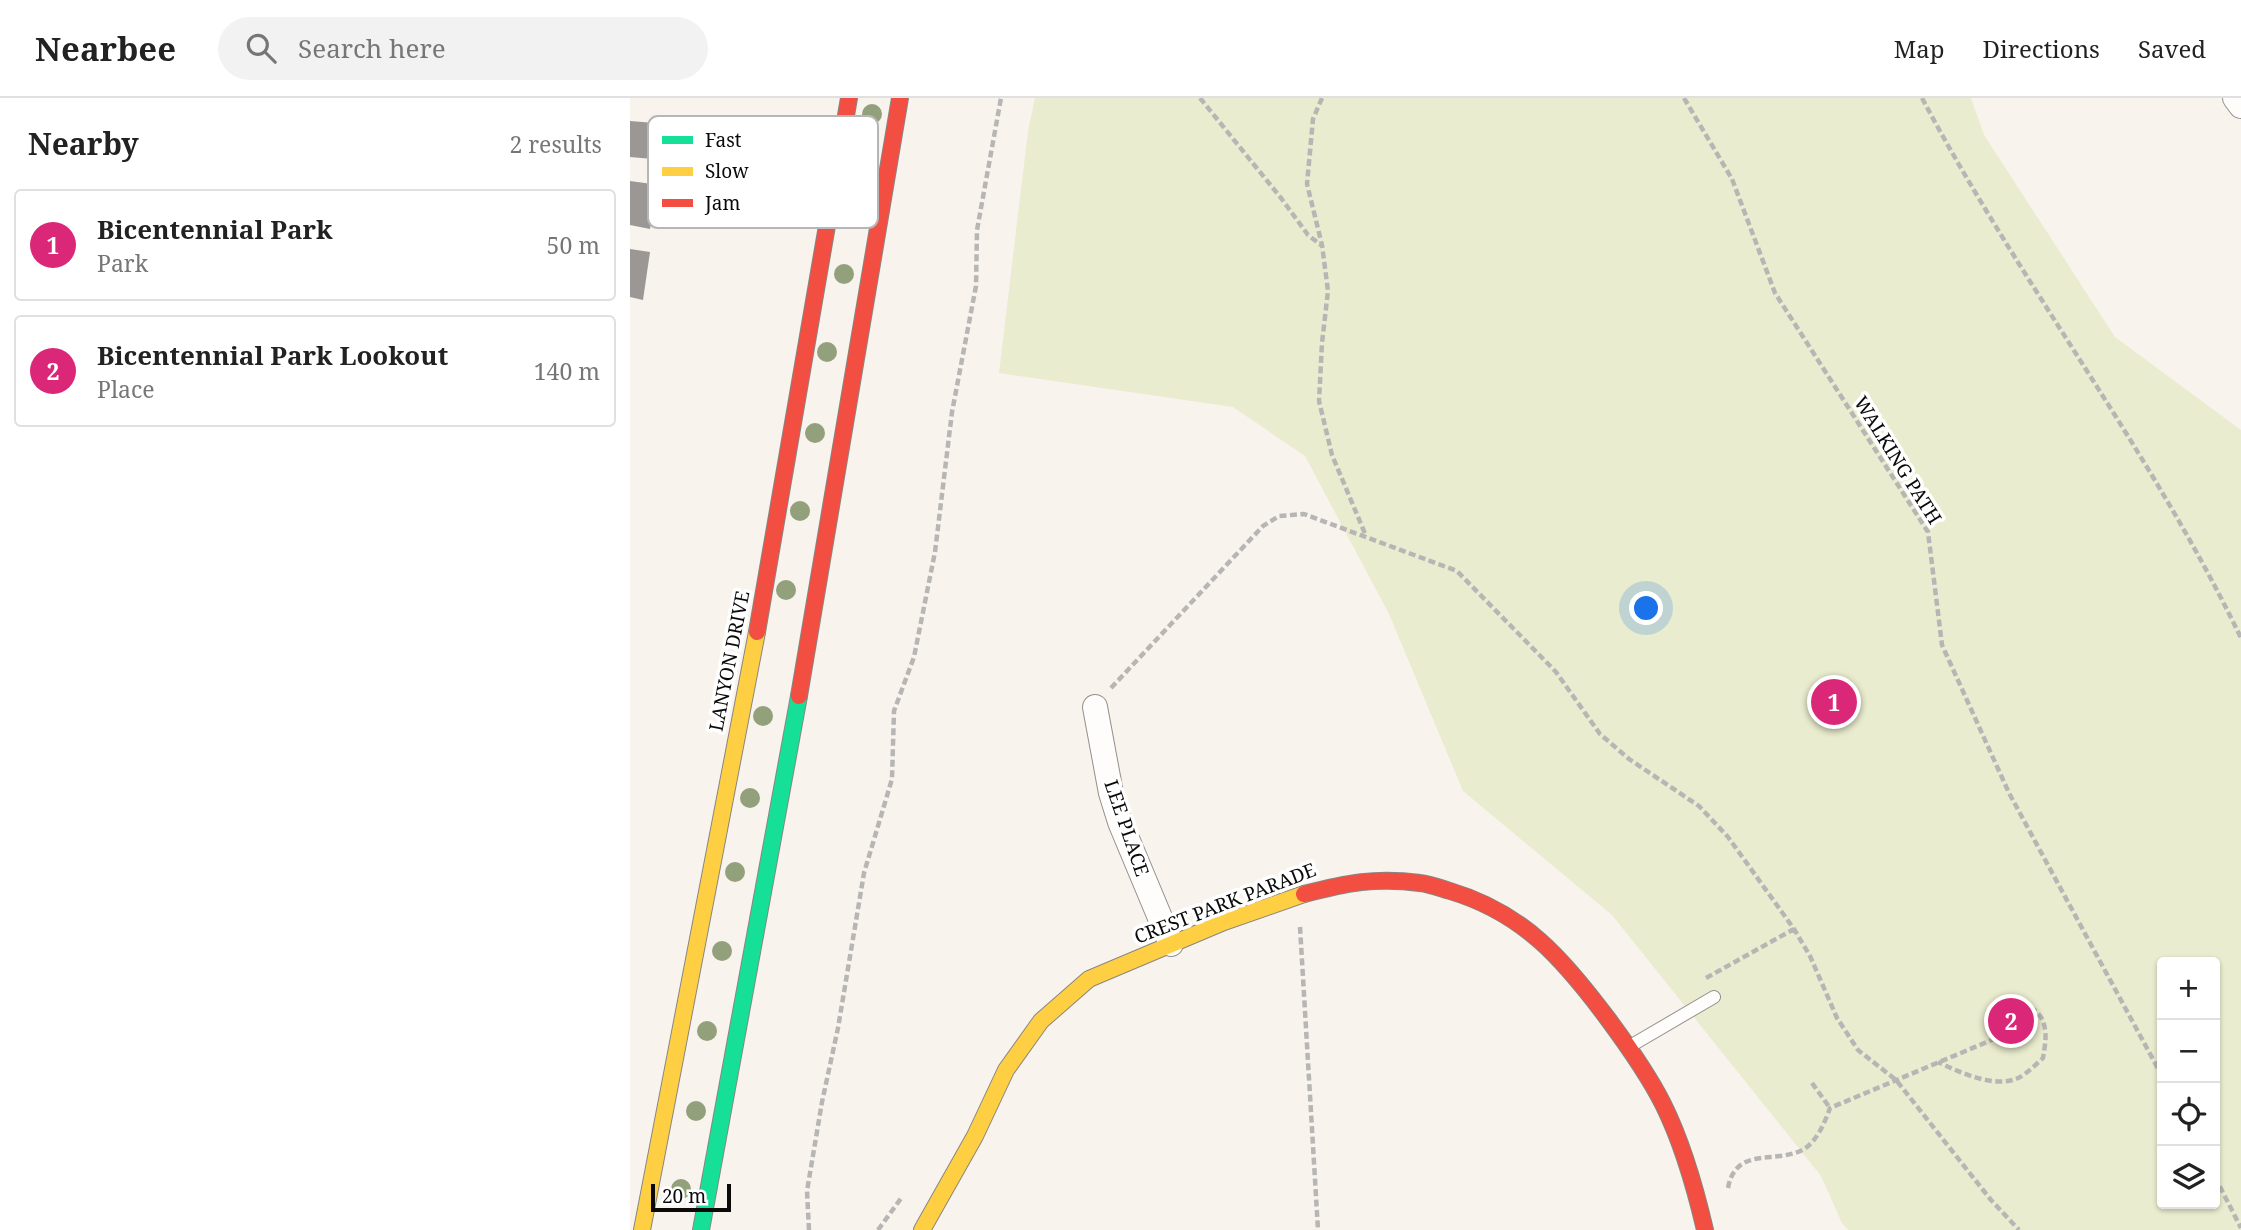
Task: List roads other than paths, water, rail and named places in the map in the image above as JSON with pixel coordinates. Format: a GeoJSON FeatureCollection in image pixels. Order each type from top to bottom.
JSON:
{"type":"FeatureCollection","features":[{"type":"Feature","properties":{"kind":"main road","name":"LANYON DRIVE"},"geometry":{"type":"LineString","coordinates":[[846,116],[849,98]]}},
{"type":"Feature","properties":{"kind":"main road"},"geometry":{"type":"LineString","coordinates":[[701,1230],[767,875],[865,318],[900,98]]}},
{"type":"Feature","properties":{"kind":"main road","name":"LANYON DRIVE"},"geometry":{"type":"LineString","coordinates":[[642,1230],[757,630],[827,228]]}},
{"type":"Feature","properties":{"kind":"main road","name":"CREST PARK PARADE"},"geometry":{"type":"LineString","coordinates":[[922,1230],[975,1136],[1006,1070],[1041,1021],[1090,979],[1171,944],[1296,896],[1355,881],[1391,880],[1423,883],[1476,899],[1524,926],[1566,965],[1604,1011],[1629,1047],[1668,1116],[1692,1176],[1705,1230]]}},
{"type":"Feature","properties":{"kind":"street"},"geometry":{"type":"LineString","coordinates":[[2235,98],[2241,106]]}},
{"type":"Feature","properties":{"kind":"street","name":"LEE PLACE"},"geometry":{"type":"LineString","coordinates":[[1094,707],[1111,793],[1120,822],[1171,944]]}},
{"type":"Feature","properties":{"kind":"lane"},"geometry":{"type":"LineString","coordinates":[[1629,1047],[1714,997]]}},
{"type":"Feature","properties":{"kind":"place","name":"Bicentennial Park"},"geometry":{"type":"Point","coordinates":[1834,702]}},
{"type":"Feature","properties":{"kind":"place","name":"Bicentennial Park Lookout"},"geometry":{"type":"Point","coordinates":[2011,1021]}}]}
